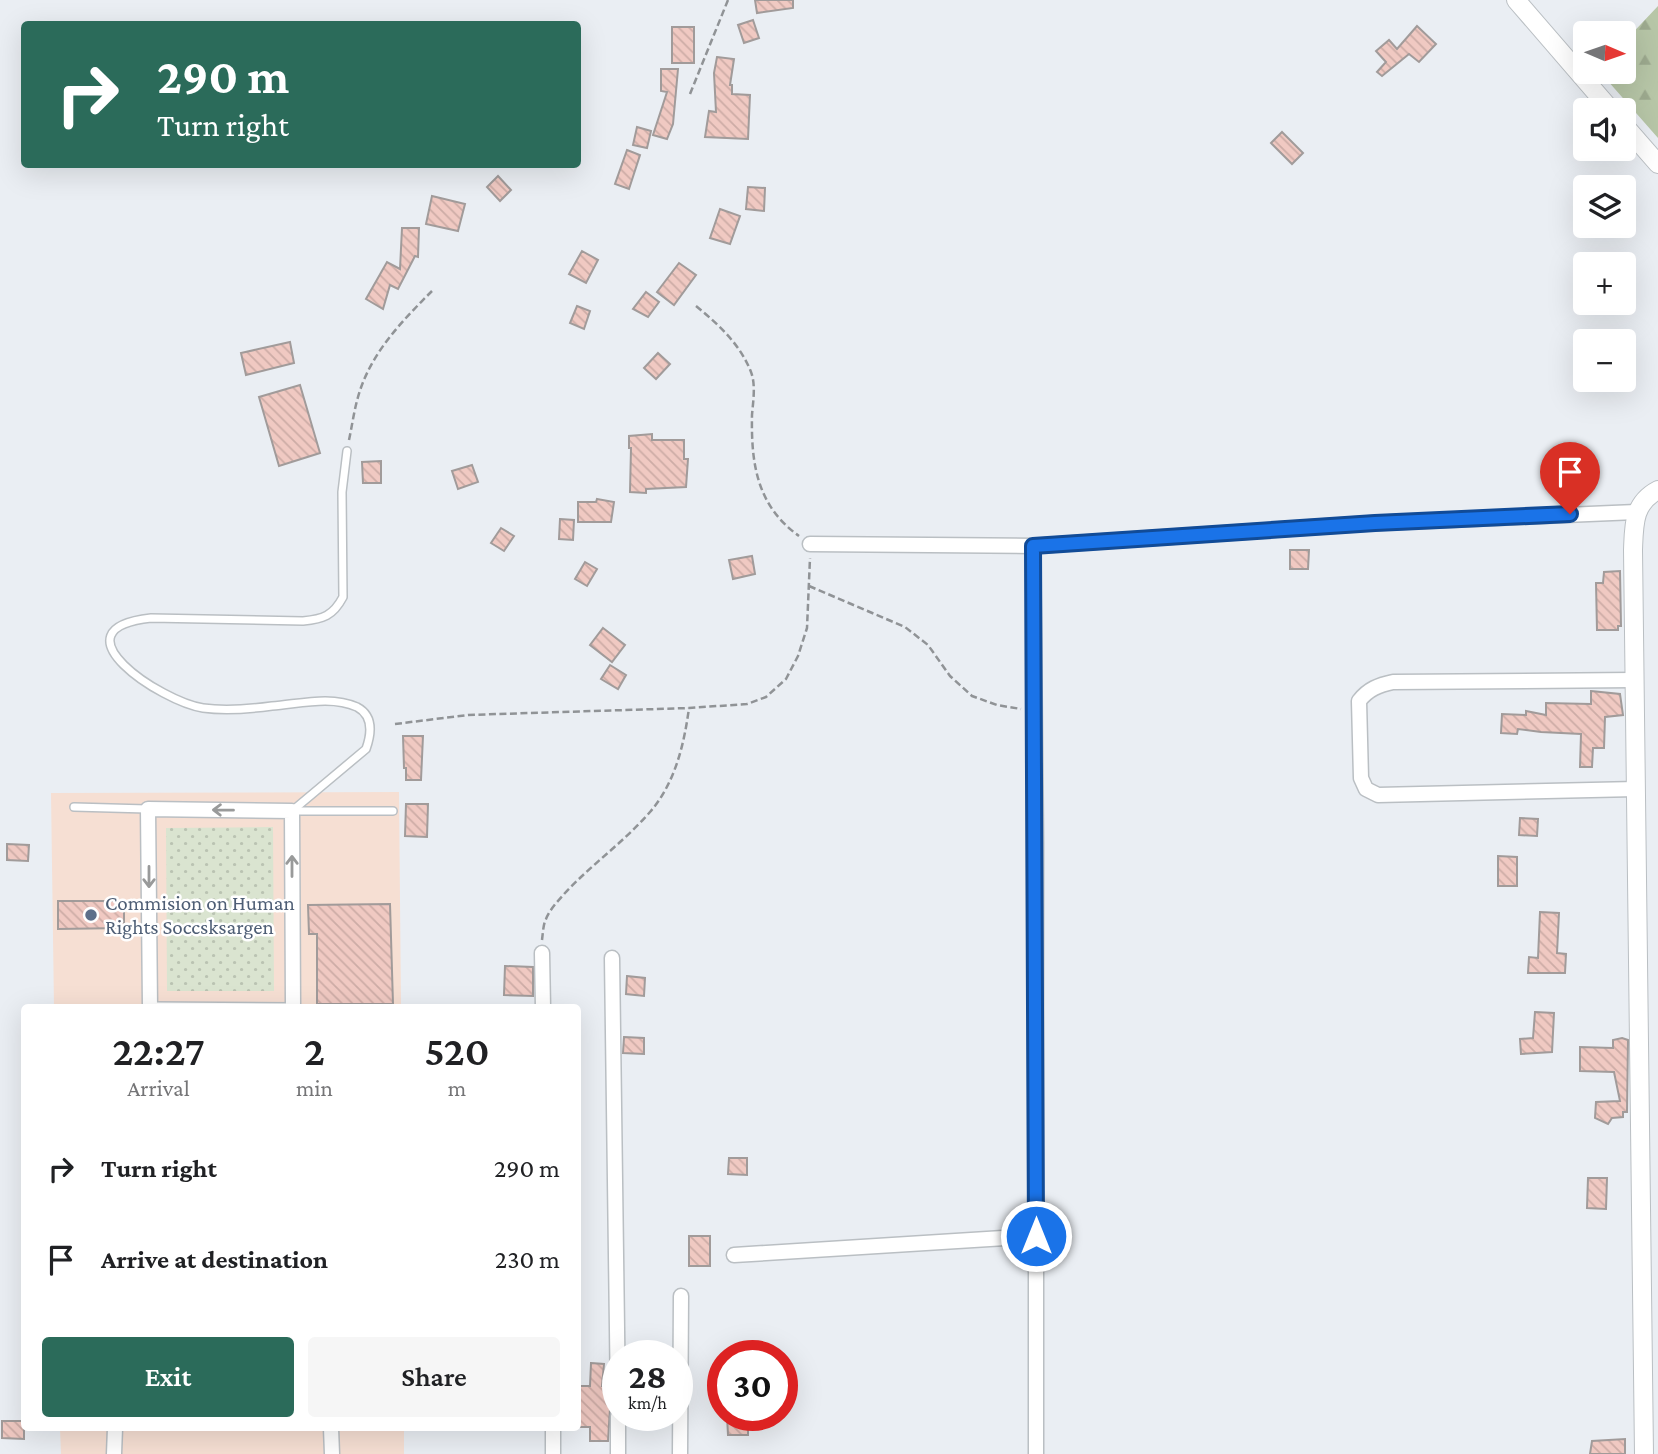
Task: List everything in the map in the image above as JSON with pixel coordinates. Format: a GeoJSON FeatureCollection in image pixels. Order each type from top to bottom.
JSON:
{"type":"FeatureCollection","features":[{"type":"Feature","properties":{"kind":"street"},"geometry":{"type":"LineString","coordinates":[[1516,0],[1601,98]]}},
{"type":"Feature","properties":{"kind":"street"},"geometry":{"type":"LineString","coordinates":[[1636,139],[1658,164]]}},
{"type":"Feature","properties":{"kind":"street"},"geometry":{"type":"LineString","coordinates":[[1644,1454],[1633,550],[1636,512],[1649,495],[1658,490]]}},
{"type":"Feature","properties":{"kind":"street"},"geometry":{"type":"LineString","coordinates":[[810,544],[1033,546],[1387,523],[1636,512]]}},
{"type":"Feature","properties":{"kind":"street"},"geometry":{"type":"LineString","coordinates":[[1033,546],[1036,1454]]}},
{"type":"Feature","properties":{"kind":"street"},"geometry":{"type":"LineString","coordinates":[[1634,680],[1394,682],[1365,692],[1359,701],[1361,778],[1366,789],[1378,795],[1636,789]]}},
{"type":"Feature","properties":{"kind":"street"},"geometry":{"type":"LineString","coordinates":[[150,1004],[148,808],[292,811],[293,1004]]}},
{"type":"Feature","properties":{"kind":"street"},"geometry":{"type":"LineString","coordinates":[[542,953],[543,1004]]}},
{"type":"Feature","properties":{"kind":"street"},"geometry":{"type":"LineString","coordinates":[[612,958],[617,1340]]}},
{"type":"Feature","properties":{"kind":"street"},"geometry":{"type":"LineString","coordinates":[[734,1255],[1036,1236]]}},
{"type":"Feature","properties":{"kind":"street"},"geometry":{"type":"LineString","coordinates":[[681,1296],[681,1454]]}},
{"type":"Feature","properties":{"kind":"street"},"geometry":{"type":"LineString","coordinates":[[114,1454],[115,1431]]}},
{"type":"Feature","properties":{"kind":"street"},"geometry":{"type":"LineString","coordinates":[[331,1431],[332,1454]]}},
{"type":"Feature","properties":{"kind":"street"},"geometry":{"type":"LineString","coordinates":[[553,1431],[554,1454]]}},
{"type":"Feature","properties":{"kind":"street"},"geometry":{"type":"LineString","coordinates":[[618,1431],[618,1454]]}},
{"type":"Feature","properties":{"kind":"lane"},"geometry":{"type":"LineString","coordinates":[[292,811],[366,750],[371,734],[369,720],[360,708],[341,702],[320,701],[225,709],[202,708],[180,702],[148,684],[121,663],[112,652],[110,640],[118,625],[151,618],[303,621],[324,619],[336,611],[343,597],[342,492],[347,451]]}},
{"type":"Feature","properties":{"kind":"lane"},"geometry":{"type":"LineString","coordinates":[[74,807],[148,808]]}},
{"type":"Feature","properties":{"kind":"lane"},"geometry":{"type":"LineString","coordinates":[[292,811],[393,811]]}},
{"type":"Feature","properties":{"kind":"path"},"geometry":{"type":"LineString","coordinates":[[690,94],[728,0]]}},
{"type":"Feature","properties":{"kind":"path"},"geometry":{"type":"LineString","coordinates":[[347,451],[358,396],[374,359],[397,326],[432,291]]}},
{"type":"Feature","properties":{"kind":"path"},"geometry":{"type":"LineString","coordinates":[[395,724],[468,715],[747,704],[766,697],[786,679],[798,656],[807,628],[810,544],[787,528],[765,498],[752,461],[752,375],[739,348],[696,306]]}},
{"type":"Feature","properties":{"kind":"path"},"geometry":{"type":"LineString","coordinates":[[809,586],[905,627],[928,645],[950,676],[972,696],[997,705],[1034,710]]}},
{"type":"Feature","properties":{"kind":"path"},"geometry":{"type":"LineString","coordinates":[[542,953],[545,919],[553,907],[652,810],[672,776],[685,737],[689,708]]}},
{"type":"Feature","properties":{"kind":"shaded area"},"geometry":{"type":"Polygon","coordinates":[[[399,792],[401,1004],[54,1004],[51,793],[399,792]]]}},
{"type":"Feature","properties":{"kind":"shaded area"},"geometry":{"type":"Polygon","coordinates":[[[60,1431],[404,1431],[404,1454],[61,1454],[60,1431]]]}},
{"type":"Feature","properties":{"kind":"green space"},"geometry":{"type":"Polygon","coordinates":[[[1658,6],[1658,138],[1636,113],[1636,98],[1623,98],[1611,84],[1636,84],[1636,29],[1658,6]]]}},
{"type":"Feature","properties":{"kind":"green space"},"geometry":{"type":"Polygon","coordinates":[[[273,827],[274,991],[167,991],[166,828],[273,827]]]}},
{"type":"Feature","properties":{"kind":"building"},"geometry":{"type":"Polygon","coordinates":[[[755,0],[793,0],[793,8],[757,13],[755,0]]]}},
{"type":"Feature","properties":{"kind":"building"},"geometry":{"type":"Polygon","coordinates":[[[753,20],[759,38],[744,43],[738,25],[753,20]]]}},
{"type":"Feature","properties":{"kind":"building"},"geometry":{"type":"Polygon","coordinates":[[[1417,26],[1436,44],[1419,62],[1409,54],[1382,76],[1377,72],[1386,62],[1376,51],[1389,40],[1397,49],[1417,26]]]}},
{"type":"Feature","properties":{"kind":"building"},"geometry":{"type":"Polygon","coordinates":[[[672,27],[694,27],[694,63],[672,63],[672,27]]]}},
{"type":"Feature","properties":{"kind":"building"},"geometry":{"type":"Polygon","coordinates":[[[717,57],[734,59],[730,85],[732,94],[750,95],[748,139],[705,137],[709,111],[716,112],[714,73],[717,57]]]}},
{"type":"Feature","properties":{"kind":"building"},"geometry":{"type":"Polygon","coordinates":[[[661,69],[678,69],[673,124],[667,139],[653,135],[667,92],[661,91],[661,69]]]}},
{"type":"Feature","properties":{"kind":"building"},"geometry":{"type":"Polygon","coordinates":[[[637,127],[651,131],[647,148],[633,145],[637,127]]]}},
{"type":"Feature","properties":{"kind":"building"},"geometry":{"type":"Polygon","coordinates":[[[1282,132],[1303,153],[1292,164],[1271,143],[1282,132]]]}},
{"type":"Feature","properties":{"kind":"building"},"geometry":{"type":"Polygon","coordinates":[[[627,150],[640,155],[629,189],[615,184],[627,150]]]}},
{"type":"Feature","properties":{"kind":"building"},"geometry":{"type":"Polygon","coordinates":[[[498,176],[511,190],[500,201],[487,187],[498,176]]]}},
{"type":"Feature","properties":{"kind":"building"},"geometry":{"type":"Polygon","coordinates":[[[748,187],[765,188],[764,211],[746,209],[748,187]]]}},
{"type":"Feature","properties":{"kind":"building"},"geometry":{"type":"Polygon","coordinates":[[[432,196],[465,204],[458,231],[426,224],[432,196]]]}},
{"type":"Feature","properties":{"kind":"building"},"geometry":{"type":"Polygon","coordinates":[[[720,209],[740,216],[730,244],[710,238],[720,209]]]}},
{"type":"Feature","properties":{"kind":"building"},"geometry":{"type":"Polygon","coordinates":[[[402,228],[419,228],[418,257],[415,256],[398,289],[390,285],[383,309],[366,299],[387,262],[400,269],[402,228]]]}},
{"type":"Feature","properties":{"kind":"building"},"geometry":{"type":"Polygon","coordinates":[[[582,251],[598,260],[586,283],[569,274],[582,251]]]}},
{"type":"Feature","properties":{"kind":"building"},"geometry":{"type":"Polygon","coordinates":[[[679,263],[696,275],[674,305],[657,292],[679,263]]]}},
{"type":"Feature","properties":{"kind":"building"},"geometry":{"type":"Polygon","coordinates":[[[646,292],[659,302],[648,317],[633,309],[646,292]]]}},
{"type":"Feature","properties":{"kind":"building"},"geometry":{"type":"Polygon","coordinates":[[[577,306],[590,311],[584,329],[570,323],[577,306]]]}},
{"type":"Feature","properties":{"kind":"building"},"geometry":{"type":"Polygon","coordinates":[[[290,342],[294,363],[246,375],[241,353],[290,342]]]}},
{"type":"Feature","properties":{"kind":"building"},"geometry":{"type":"Polygon","coordinates":[[[658,353],[670,364],[656,379],[644,368],[658,353]]]}},
{"type":"Feature","properties":{"kind":"building"},"geometry":{"type":"Polygon","coordinates":[[[300,385],[320,453],[279,466],[259,397],[300,385]]]}},
{"type":"Feature","properties":{"kind":"building"},"geometry":{"type":"Polygon","coordinates":[[[652,434],[652,440],[684,440],[684,459],[688,459],[686,487],[646,489],[646,493],[630,492],[629,436],[652,434]]]}},
{"type":"Feature","properties":{"kind":"building"},"geometry":{"type":"Polygon","coordinates":[[[381,461],[381,483],[363,483],[362,462],[381,461]]]}},
{"type":"Feature","properties":{"kind":"building"},"geometry":{"type":"Polygon","coordinates":[[[472,465],[478,482],[458,489],[452,471],[472,465]]]}},
{"type":"Feature","properties":{"kind":"building"},"geometry":{"type":"Polygon","coordinates":[[[597,499],[614,502],[611,522],[578,522],[578,502],[596,502],[597,499]]]}},
{"type":"Feature","properties":{"kind":"building"},"geometry":{"type":"Polygon","coordinates":[[[560,519],[574,520],[573,540],[559,539],[560,519]]]}},
{"type":"Feature","properties":{"kind":"building"},"geometry":{"type":"Polygon","coordinates":[[[501,528],[514,536],[504,551],[491,543],[501,528]]]}},
{"type":"Feature","properties":{"kind":"building"},"geometry":{"type":"Polygon","coordinates":[[[1290,550],[1309,550],[1308,569],[1290,569],[1290,550]]]}},
{"type":"Feature","properties":{"kind":"building"},"geometry":{"type":"Polygon","coordinates":[[[752,556],[755,574],[733,579],[729,560],[752,556]]]}},
{"type":"Feature","properties":{"kind":"building"},"geometry":{"type":"Polygon","coordinates":[[[585,562],[597,569],[587,586],[575,579],[585,562]]]}},
{"type":"Feature","properties":{"kind":"building"},"geometry":{"type":"Polygon","coordinates":[[[1620,571],[1621,626],[1618,626],[1618,630],[1597,630],[1596,583],[1603,583],[1604,572],[1620,571]]]}},
{"type":"Feature","properties":{"kind":"building"},"geometry":{"type":"Polygon","coordinates":[[[603,628],[625,645],[612,662],[590,645],[603,628]]]}},
{"type":"Feature","properties":{"kind":"building"},"geometry":{"type":"Polygon","coordinates":[[[610,665],[626,675],[618,689],[601,679],[610,665]]]}},
{"type":"Feature","properties":{"kind":"building"},"geometry":{"type":"Polygon","coordinates":[[[1591,691],[1620,694],[1623,715],[1605,717],[1604,748],[1593,748],[1592,767],[1580,767],[1581,734],[1518,729],[1517,734],[1501,733],[1502,714],[1526,715],[1526,711],[1546,715],[1546,703],[1591,704],[1591,691]]]}},
{"type":"Feature","properties":{"kind":"building"},"geometry":{"type":"Polygon","coordinates":[[[403,736],[423,736],[421,780],[406,780],[403,736]]]}},
{"type":"Feature","properties":{"kind":"building"},"geometry":{"type":"Polygon","coordinates":[[[406,804],[428,804],[427,837],[405,836],[406,804]]]}},
{"type":"Feature","properties":{"kind":"building"},"geometry":{"type":"Polygon","coordinates":[[[1520,818],[1538,819],[1537,836],[1519,835],[1520,818]]]}},
{"type":"Feature","properties":{"kind":"building"},"geometry":{"type":"Polygon","coordinates":[[[7,844],[29,845],[28,861],[7,860],[7,844]]]}},
{"type":"Feature","properties":{"kind":"building"},"geometry":{"type":"Polygon","coordinates":[[[1498,856],[1517,857],[1517,886],[1498,886],[1498,856]]]}},
{"type":"Feature","properties":{"kind":"building","name":"Commision on Human Rights Soccsksargen"},"geometry":{"type":"Polygon","coordinates":[[[58,901],[124,901],[124,928],[58,929],[58,901]]]}},
{"type":"Feature","properties":{"kind":"building"},"geometry":{"type":"Polygon","coordinates":[[[390,904],[393,1004],[317,1004],[317,934],[309,934],[308,905],[390,904]]]}},
{"type":"Feature","properties":{"kind":"building"},"geometry":{"type":"Polygon","coordinates":[[[1540,912],[1559,913],[1557,953],[1566,954],[1565,973],[1528,973],[1529,957],[1538,958],[1540,912]]]}},
{"type":"Feature","properties":{"kind":"building"},"geometry":{"type":"Polygon","coordinates":[[[505,966],[533,967],[533,996],[504,995],[505,966]]]}},
{"type":"Feature","properties":{"kind":"building"},"geometry":{"type":"Polygon","coordinates":[[[627,976],[645,978],[644,996],[626,994],[627,976]]]}},
{"type":"Feature","properties":{"kind":"building"},"geometry":{"type":"Polygon","coordinates":[[[1535,1012],[1554,1013],[1552,1052],[1521,1054],[1520,1039],[1533,1038],[1535,1012]]]}},
{"type":"Feature","properties":{"kind":"building"},"geometry":{"type":"Polygon","coordinates":[[[624,1037],[644,1038],[644,1054],[623,1053],[624,1037]]]}},
{"type":"Feature","properties":{"kind":"building"},"geometry":{"type":"Polygon","coordinates":[[[1613,1040],[1628,1040],[1627,1112],[1623,1112],[1623,1117],[1612,1118],[1608,1124],[1595,1118],[1596,1102],[1620,1101],[1614,1072],[1580,1071],[1580,1047],[1613,1048],[1613,1040]]]}},
{"type":"Feature","properties":{"kind":"building"},"geometry":{"type":"Polygon","coordinates":[[[729,1158],[747,1158],[747,1175],[728,1174],[729,1158]]]}},
{"type":"Feature","properties":{"kind":"building"},"geometry":{"type":"Polygon","coordinates":[[[1588,1178],[1607,1178],[1606,1209],[1587,1208],[1588,1178]]]}},
{"type":"Feature","properties":{"kind":"building"},"geometry":{"type":"Polygon","coordinates":[[[689,1236],[710,1236],[710,1266],[689,1266],[689,1236]]]}},
{"type":"Feature","properties":{"kind":"building"},"geometry":{"type":"Polygon","coordinates":[[[591,1363],[602,1364],[602,1431],[609,1431],[608,1441],[590,1441],[590,1427],[581,1427],[581,1386],[590,1386],[591,1363]]]}},
{"type":"Feature","properties":{"kind":"building"},"geometry":{"type":"Polygon","coordinates":[[[2,1421],[21,1421],[24,1439],[2,1438],[2,1421]]]}},
{"type":"Feature","properties":{"kind":"building"},"geometry":{"type":"Polygon","coordinates":[[[728,1431],[748,1431],[748,1435],[728,1435],[728,1431]]]}},
{"type":"Feature","properties":{"kind":"building"},"geometry":{"type":"Polygon","coordinates":[[[1625,1439],[1625,1454],[1590,1454],[1592,1441],[1625,1439]]]}},
{"type":"Feature","properties":{"kind":"place","name":"Commision on Human Rights Soccsksargen"},"geometry":{"type":"Point","coordinates":[91,915]}},
{"type":"Feature","properties":{"kind":"route"},"geometry":{"type":"LineString","coordinates":[[1036,1236],[1033,546],[1375,523],[1570,514]]}}]}
